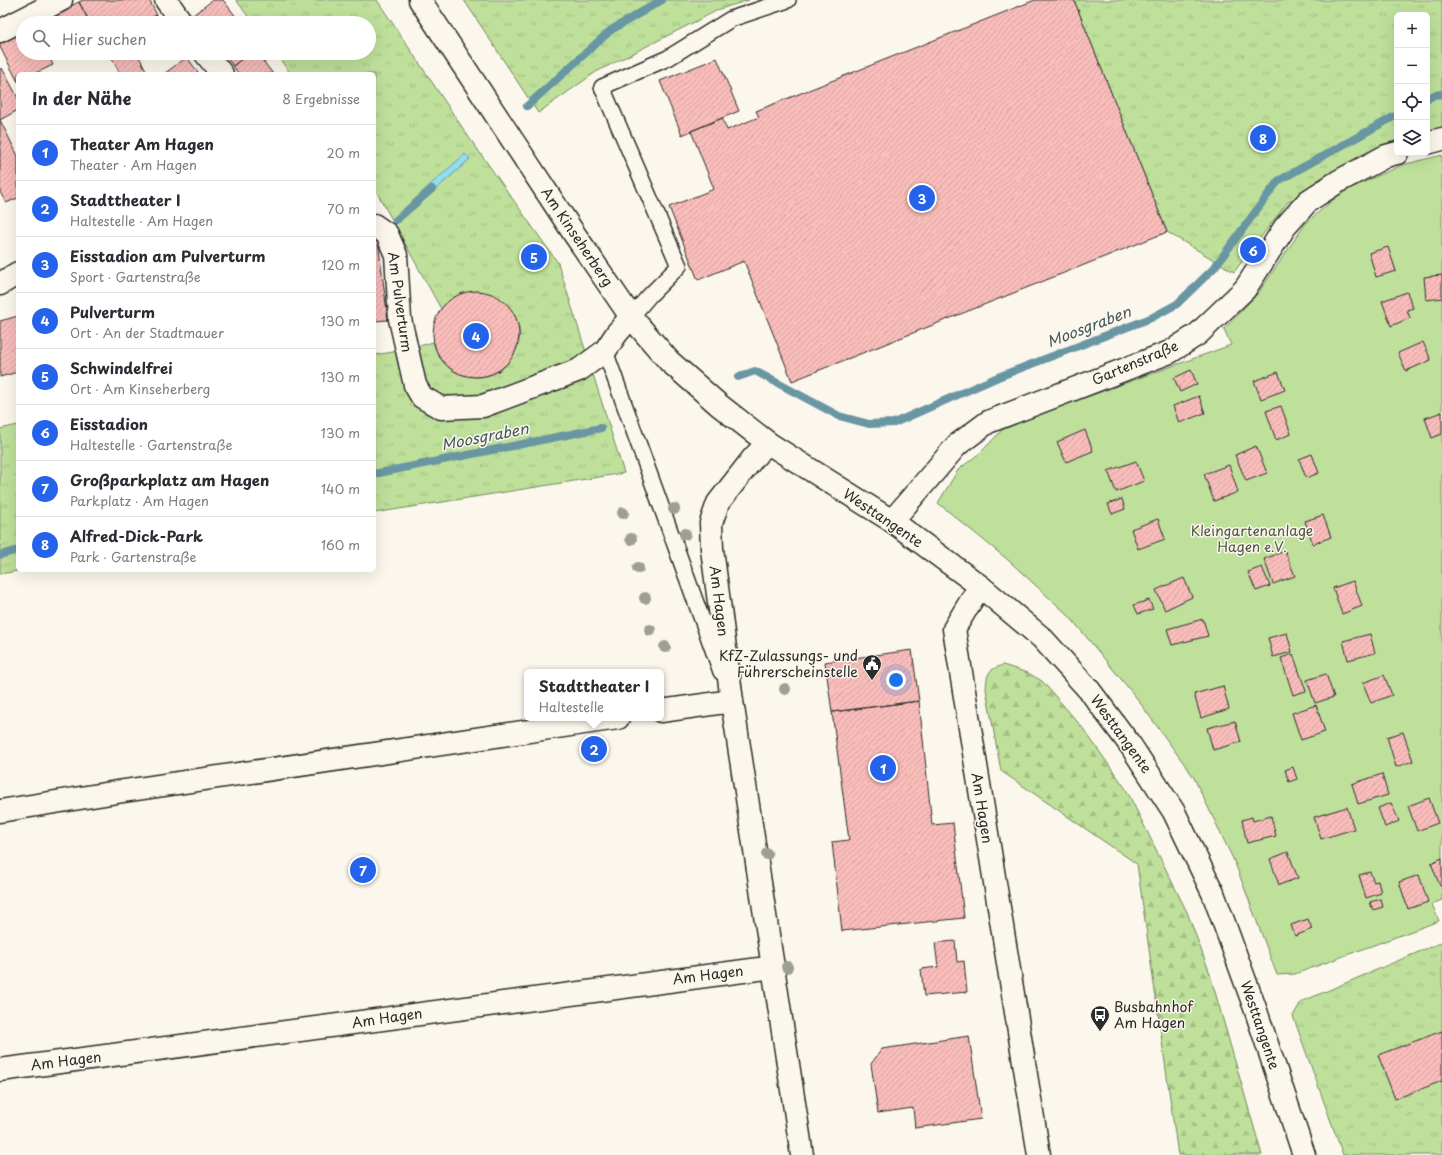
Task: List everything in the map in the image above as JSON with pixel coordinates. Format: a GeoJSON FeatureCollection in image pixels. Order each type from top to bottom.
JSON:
{"type":"FeatureCollection","features":[{"type":"Feature","properties":{"kind":"street"},"geometry":{"type":"LineString","coordinates":[[30,16],[61,0]]}},
{"type":"Feature","properties":{"kind":"street"},"geometry":{"type":"LineString","coordinates":[[166,0],[177,16]]}},
{"type":"Feature","properties":{"kind":"street","name":"Am Kinseherberg"},"geometry":{"type":"LineString","coordinates":[[420,0],[570,228],[631,317],[669,360],[692,383],[768,443]]}},
{"type":"Feature","properties":{"kind":"street"},"geometry":{"type":"LineString","coordinates":[[0,31],[16,23]]}},
{"type":"Feature","properties":{"kind":"street"},"geometry":{"type":"LineString","coordinates":[[211,60],[220,72]]}},
{"type":"Feature","properties":{"kind":"street"},"geometry":{"type":"LineString","coordinates":[[1430,142],[1442,139]]}},
{"type":"Feature","properties":{"kind":"street","name":"Gartenstraße"},"geometry":{"type":"LineString","coordinates":[[892,522],[957,445],[988,422],[1170,352],[1198,334],[1245,289],[1285,227],[1308,201],[1339,181],[1386,156],[1394,154]]}},
{"type":"Feature","properties":{"kind":"street","name":"Am Pulverturm"},"geometry":{"type":"LineString","coordinates":[[376,226],[387,234],[396,255],[400,319],[415,385],[422,397],[441,408],[483,406],[579,370],[605,351]]}},
{"type":"Feature","properties":{"kind":"street"},"geometry":{"type":"LineString","coordinates":[[0,284],[16,273]]}},
{"type":"Feature","properties":{"kind":"street"},"geometry":{"type":"LineString","coordinates":[[605,351],[616,333],[631,317]]}},
{"type":"Feature","properties":{"kind":"street","name":"Westtangente"},"geometry":{"type":"LineString","coordinates":[[768,443],[892,522],[980,586],[1042,638],[1090,691],[1131,746],[1174,812],[1213,893],[1255,1008],[1304,1155]]}},
{"type":"Feature","properties":{"kind":"street","name":"Am Hagen"},"geometry":{"type":"LineString","coordinates":[[768,443],[754,457],[718,503],[711,523],[712,549],[732,701],[802,1155]]}},
{"type":"Feature","properties":{"kind":"street","name":"Am Hagen"},"geometry":{"type":"LineString","coordinates":[[980,586],[954,628],[978,783],[1026,1066],[1039,1155]]}},
{"type":"Feature","properties":{"kind":"street"},"geometry":{"type":"LineString","coordinates":[[664,711],[732,701]]}},
{"type":"Feature","properties":{"kind":"street"},"geometry":{"type":"LineString","coordinates":[[0,811],[598,721]]}},
{"type":"Feature","properties":{"kind":"street","name":"Am Hagen"},"geometry":{"type":"LineString","coordinates":[[0,1070],[774,967]]}},
{"type":"Feature","properties":{"kind":"lane"},"geometry":{"type":"LineString","coordinates":[[631,317],[649,296],[679,266],[602,87],[668,58],[730,19],[788,0]]}},
{"type":"Feature","properties":{"kind":"lane"},"geometry":{"type":"LineString","coordinates":[[605,351],[732,701]]}},
{"type":"Feature","properties":{"kind":"green space"},"geometry":{"type":"Polygon","coordinates":[[[236,0],[377,0],[468,136],[558,263],[624,473],[376,513],[376,355],[406,350],[433,342],[441,359],[455,372],[473,377],[487,376],[497,372],[505,366],[516,349],[519,332],[516,317],[506,304],[492,295],[476,292],[458,296],[441,309],[376,191],[376,72],[289,72],[280,60],[376,60],[376,16],[248,16],[236,0]]]}},
{"type":"Feature","properties":{"kind":"green space"},"geometry":{"type":"Polygon","coordinates":[[[464,0],[749,0],[720,9],[596,72],[538,113],[464,0]]]}},
{"type":"Feature","properties":{"kind":"green space"},"geometry":{"type":"Polygon","coordinates":[[[1074,0],[1442,0],[1442,129],[1430,132],[1430,12],[1394,12],[1394,144],[1339,168],[1287,203],[1234,272],[1167,232],[1074,0]]]}},
{"type":"Feature","properties":{"kind":"green space","name":"Kleingartenanlage Hagen e.V."},"geometry":{"type":"Polygon","coordinates":[[[1442,155],[1442,900],[1432,904],[1439,921],[1295,974],[1277,975],[1235,863],[1193,776],[1135,696],[1069,616],[1008,560],[938,503],[958,470],[981,452],[1006,426],[1231,345],[1224,329],[1259,292],[1306,223],[1342,192],[1402,165],[1442,155]]]}},
{"type":"Feature","properties":{"kind":"green space"},"geometry":{"type":"Polygon","coordinates":[[[16,425],[16,571],[0,574],[0,429],[16,425]]]}},
{"type":"Feature","properties":{"kind":"green space"},"geometry":{"type":"Polygon","coordinates":[[[1003,665],[1028,673],[1042,681],[1082,727],[1126,789],[1187,912],[1209,971],[1262,1155],[1178,1155],[1137,864],[1001,771],[986,689],[989,673],[1003,665]]]}},
{"type":"Feature","properties":{"kind":"green space"},"geometry":{"type":"Polygon","coordinates":[[[1442,942],[1442,1155],[1343,1155],[1293,1016],[1301,1002],[1442,942]]]}},
{"type":"Feature","properties":{"kind":"water"},"geometry":{"type":"Polygon","coordinates":[[[465,154],[470,159],[426,198],[421,193],[465,154]]]}},
{"type":"Feature","properties":{"kind":"building"},"geometry":{"type":"Polygon","coordinates":[[[83,0],[149,0],[157,15],[86,16],[79,2],[83,0]]]}},
{"type":"Feature","properties":{"kind":"building"},"geometry":{"type":"Polygon","coordinates":[[[213,0],[223,0],[236,16],[194,16],[193,15],[213,0]]]}},
{"type":"Feature","properties":{"kind":"building"},"geometry":{"type":"Polygon","coordinates":[[[1035,0],[1074,0],[1167,232],[792,381],[744,261],[698,280],[669,207],[714,189],[691,131],[722,118],[727,130],[759,117],[756,111],[1035,0]]]}},
{"type":"Feature","properties":{"kind":"building"},"geometry":{"type":"Polygon","coordinates":[[[79,2],[86,16],[51,16],[79,2]]]}},
{"type":"Feature","properties":{"kind":"building"},"geometry":{"type":"Polygon","coordinates":[[[16,34],[16,60],[50,60],[53,65],[38,72],[16,72],[16,78],[0,47],[0,42],[16,34]]]}},
{"type":"Feature","properties":{"kind":"building"},"geometry":{"type":"Polygon","coordinates":[[[717,58],[739,111],[682,135],[660,81],[717,58]]]}},
{"type":"Feature","properties":{"kind":"building"},"geometry":{"type":"Polygon","coordinates":[[[113,60],[141,60],[147,72],[119,72],[113,60]]]}},
{"type":"Feature","properties":{"kind":"building"},"geometry":{"type":"Polygon","coordinates":[[[183,60],[189,60],[198,72],[167,72],[183,60]]]}},
{"type":"Feature","properties":{"kind":"building"},"geometry":{"type":"Polygon","coordinates":[[[228,60],[240,60],[233,66],[228,60]]]}},
{"type":"Feature","properties":{"kind":"building"},"geometry":{"type":"Polygon","coordinates":[[[240,60],[262,60],[271,72],[238,72],[233,66],[240,60]]]}},
{"type":"Feature","properties":{"kind":"building"},"geometry":{"type":"Polygon","coordinates":[[[2,68],[16,94],[16,111],[0,120],[0,69],[2,68]]]}},
{"type":"Feature","properties":{"kind":"building"},"geometry":{"type":"Polygon","coordinates":[[[0,120],[16,152],[16,199],[6,203],[0,192],[0,120]]]}},
{"type":"Feature","properties":{"kind":"building"},"geometry":{"type":"Polygon","coordinates":[[[378,241],[388,320],[376,321],[376,242],[378,241]]]}},
{"type":"Feature","properties":{"kind":"building"},"geometry":{"type":"Polygon","coordinates":[[[1388,247],[1396,271],[1376,277],[1369,253],[1388,247]]]}},
{"type":"Feature","properties":{"kind":"building"},"geometry":{"type":"Polygon","coordinates":[[[1442,275],[1442,298],[1426,300],[1424,277],[1442,275]]]}},
{"type":"Feature","properties":{"kind":"building"},"geometry":{"type":"Polygon","coordinates":[[[476,291],[492,294],[500,298],[512,310],[516,318],[519,334],[516,350],[512,358],[500,370],[492,374],[476,377],[460,374],[452,370],[440,358],[436,350],[433,334],[436,318],[440,310],[452,298],[460,294],[476,291]]]}},
{"type":"Feature","properties":{"kind":"building"},"geometry":{"type":"Polygon","coordinates":[[[1407,292],[1413,308],[1407,310],[1410,318],[1391,326],[1382,301],[1407,292]]]}},
{"type":"Feature","properties":{"kind":"building"},"geometry":{"type":"Polygon","coordinates":[[[16,317],[16,373],[0,377],[0,321],[16,317]]]}},
{"type":"Feature","properties":{"kind":"building"},"geometry":{"type":"Polygon","coordinates":[[[1423,342],[1431,360],[1406,371],[1398,353],[1423,342]]]}},
{"type":"Feature","properties":{"kind":"building"},"geometry":{"type":"Polygon","coordinates":[[[1191,370],[1197,384],[1180,392],[1174,378],[1191,370]]]}},
{"type":"Feature","properties":{"kind":"building"},"geometry":{"type":"Polygon","coordinates":[[[1278,372],[1285,390],[1261,399],[1254,381],[1278,372]]]}},
{"type":"Feature","properties":{"kind":"building"},"geometry":{"type":"Polygon","coordinates":[[[1199,396],[1205,413],[1179,423],[1173,406],[1199,396]]]}},
{"type":"Feature","properties":{"kind":"building"},"geometry":{"type":"Polygon","coordinates":[[[1281,406],[1291,434],[1276,440],[1266,411],[1281,406]]]}},
{"type":"Feature","properties":{"kind":"building"},"geometry":{"type":"Polygon","coordinates":[[[1442,412],[1442,434],[1432,438],[1425,418],[1442,412]]]}},
{"type":"Feature","properties":{"kind":"building"},"geometry":{"type":"Polygon","coordinates":[[[1085,430],[1093,451],[1066,462],[1057,442],[1085,430]]]}},
{"type":"Feature","properties":{"kind":"building"},"geometry":{"type":"Polygon","coordinates":[[[1256,446],[1267,473],[1246,481],[1235,455],[1256,446]]]}},
{"type":"Feature","properties":{"kind":"building"},"geometry":{"type":"Polygon","coordinates":[[[1312,454],[1319,473],[1306,478],[1299,459],[1312,454]]]}},
{"type":"Feature","properties":{"kind":"building"},"geometry":{"type":"Polygon","coordinates":[[[1136,461],[1144,481],[1116,492],[1108,471],[1136,461]]]}},
{"type":"Feature","properties":{"kind":"building"},"geometry":{"type":"Polygon","coordinates":[[[1229,465],[1238,492],[1214,501],[1204,474],[1229,465]]]}},
{"type":"Feature","properties":{"kind":"building"},"geometry":{"type":"Polygon","coordinates":[[[1122,499],[1125,509],[1112,514],[1108,504],[1122,499]]]}},
{"type":"Feature","properties":{"kind":"building"},"geometry":{"type":"Polygon","coordinates":[[[1323,515],[1331,537],[1313,544],[1305,521],[1323,515]]]}},
{"type":"Feature","properties":{"kind":"building"},"geometry":{"type":"Polygon","coordinates":[[[1158,519],[1165,539],[1138,549],[1131,529],[1158,519]]]}},
{"type":"Feature","properties":{"kind":"building"},"geometry":{"type":"Polygon","coordinates":[[[1285,551],[1295,576],[1273,584],[1264,559],[1285,551]]]}},
{"type":"Feature","properties":{"kind":"building"},"geometry":{"type":"Polygon","coordinates":[[[1262,567],[1270,586],[1256,591],[1248,572],[1262,567]]]}},
{"type":"Feature","properties":{"kind":"building"},"geometry":{"type":"Polygon","coordinates":[[[1184,578],[1192,597],[1165,610],[1156,590],[1184,578]]]}},
{"type":"Feature","properties":{"kind":"building"},"geometry":{"type":"Polygon","coordinates":[[[1353,581],[1362,606],[1342,614],[1333,588],[1353,581]]]}},
{"type":"Feature","properties":{"kind":"building"},"geometry":{"type":"Polygon","coordinates":[[[1149,600],[1153,609],[1138,614],[1134,605],[1149,600]]]}},
{"type":"Feature","properties":{"kind":"building"},"geometry":{"type":"Polygon","coordinates":[[[1203,619],[1208,636],[1172,645],[1167,629],[1203,619]]]}},
{"type":"Feature","properties":{"kind":"building"},"geometry":{"type":"Polygon","coordinates":[[[1287,633],[1292,652],[1273,657],[1268,638],[1287,633]]]}},
{"type":"Feature","properties":{"kind":"building"},"geometry":{"type":"Polygon","coordinates":[[[1370,634],[1375,653],[1348,660],[1343,641],[1370,634]]]}},
{"type":"Feature","properties":{"kind":"building","name":"KfZ-Zulassungs- und Führerscheinstelle"},"geometry":{"type":"Polygon","coordinates":[[[912,650],[919,701],[832,712],[825,662],[912,650]]]}},
{"type":"Feature","properties":{"kind":"building"},"geometry":{"type":"Polygon","coordinates":[[[1293,654],[1306,691],[1293,695],[1281,658],[1293,654]]]}},
{"type":"Feature","properties":{"kind":"building"},"geometry":{"type":"Polygon","coordinates":[[[1326,674],[1334,697],[1315,703],[1307,680],[1326,674]]]}},
{"type":"Feature","properties":{"kind":"building"},"geometry":{"type":"Polygon","coordinates":[[[1384,675],[1392,695],[1371,703],[1363,683],[1384,675]]]}},
{"type":"Feature","properties":{"kind":"building"},"geometry":{"type":"Polygon","coordinates":[[[1223,686],[1229,709],[1201,718],[1194,694],[1223,686]]]}},
{"type":"Feature","properties":{"kind":"building"},"geometry":{"type":"Polygon","coordinates":[[[919,701],[932,825],[953,823],[964,918],[842,931],[832,842],[849,840],[832,712],[919,701]]]}},
{"type":"Feature","properties":{"kind":"building"},"geometry":{"type":"Polygon","coordinates":[[[1316,705],[1325,732],[1301,740],[1292,713],[1316,705]]]}},
{"type":"Feature","properties":{"kind":"building"},"geometry":{"type":"Polygon","coordinates":[[[1235,721],[1241,742],[1213,750],[1207,728],[1235,721]]]}},
{"type":"Feature","properties":{"kind":"building"},"geometry":{"type":"Polygon","coordinates":[[[1403,732],[1413,761],[1396,767],[1387,737],[1403,732]]]}},
{"type":"Feature","properties":{"kind":"building"},"geometry":{"type":"Polygon","coordinates":[[[1293,767],[1297,779],[1289,782],[1285,770],[1293,767]]]}},
{"type":"Feature","properties":{"kind":"building"},"geometry":{"type":"Polygon","coordinates":[[[1382,774],[1388,795],[1358,804],[1352,784],[1382,774]]]}},
{"type":"Feature","properties":{"kind":"building"},"geometry":{"type":"Polygon","coordinates":[[[1429,798],[1438,823],[1417,831],[1408,806],[1429,798]]]}},
{"type":"Feature","properties":{"kind":"building"},"geometry":{"type":"Polygon","coordinates":[[[1391,803],[1399,821],[1385,827],[1378,808],[1391,803]]]}},
{"type":"Feature","properties":{"kind":"building"},"geometry":{"type":"Polygon","coordinates":[[[1347,807],[1354,829],[1321,839],[1314,817],[1347,807]]]}},
{"type":"Feature","properties":{"kind":"building"},"geometry":{"type":"Polygon","coordinates":[[[1271,816],[1276,836],[1247,843],[1242,820],[1252,817],[1253,821],[1271,816]]]}},
{"type":"Feature","properties":{"kind":"building"},"geometry":{"type":"Polygon","coordinates":[[[1288,852],[1298,878],[1279,885],[1270,859],[1288,852]]]}},
{"type":"Feature","properties":{"kind":"building"},"geometry":{"type":"Polygon","coordinates":[[[1442,858],[1442,885],[1440,886],[1431,863],[1442,858]]]}},
{"type":"Feature","properties":{"kind":"building"},"geometry":{"type":"Polygon","coordinates":[[[1370,872],[1374,882],[1378,881],[1381,893],[1366,898],[1359,875],[1370,872]]]}},
{"type":"Feature","properties":{"kind":"building"},"geometry":{"type":"Polygon","coordinates":[[[1419,875],[1428,902],[1408,909],[1399,882],[1419,875]]]}},
{"type":"Feature","properties":{"kind":"building"},"geometry":{"type":"Polygon","coordinates":[[[1381,899],[1383,907],[1373,910],[1370,902],[1381,899]]]}},
{"type":"Feature","properties":{"kind":"building"},"geometry":{"type":"Polygon","coordinates":[[[1308,919],[1312,929],[1295,936],[1291,925],[1308,919]]]}},
{"type":"Feature","properties":{"kind":"building"},"geometry":{"type":"Polygon","coordinates":[[[955,941],[957,962],[964,961],[967,992],[924,996],[921,969],[938,967],[935,943],[955,941]]]}},
{"type":"Feature","properties":{"kind":"building"},"geometry":{"type":"Polygon","coordinates":[[[1442,1031],[1442,1081],[1395,1099],[1378,1055],[1442,1031]]]}},
{"type":"Feature","properties":{"kind":"building"},"geometry":{"type":"Polygon","coordinates":[[[969,1036],[981,1119],[915,1128],[913,1108],[878,1113],[871,1064],[882,1049],[969,1036]]]}},
{"type":"Feature","properties":{"kind":"waterway"},"geometry":{"type":"LineString","coordinates":[[527,106],[611,30],[662,0]]}},
{"type":"Feature","properties":{"kind":"waterway","name":"Moosgraben"},"geometry":{"type":"LineString","coordinates":[[1430,97],[1442,94]]}},
{"type":"Feature","properties":{"kind":"waterway","name":"Moosgraben"},"geometry":{"type":"LineString","coordinates":[[738,377],[755,371],[839,416],[869,424],[894,423],[998,377],[1151,318],[1177,304],[1214,268],[1278,181],[1394,117]]}},
{"type":"Feature","properties":{"kind":"waterway"},"geometry":{"type":"LineString","coordinates":[[396,220],[432,189]]}},
{"type":"Feature","properties":{"kind":"waterway","name":"Moosgraben"},"geometry":{"type":"LineString","coordinates":[[376,474],[601,428]]}},
{"type":"Feature","properties":{"kind":"waterway","name":"Moosgraben"},"geometry":{"type":"LineString","coordinates":[[0,555],[16,551]]}},
{"type":"Feature","properties":{"kind":"place","name":"Alfred-Dick-Park"},"geometry":{"type":"Point","coordinates":[1263,138]}},
{"type":"Feature","properties":{"kind":"place","name":"Eisstadion am Pulverturm"},"geometry":{"type":"Point","coordinates":[922,198]}},
{"type":"Feature","properties":{"kind":"place","name":"Eisstadion"},"geometry":{"type":"Point","coordinates":[1253,250]}},
{"type":"Feature","properties":{"kind":"place","name":"Schwindelfrei"},"geometry":{"type":"Point","coordinates":[534,257]}},
{"type":"Feature","properties":{"kind":"place","name":"Pulverturm"},"geometry":{"type":"Point","coordinates":[476,336]}},
{"type":"Feature","properties":{"kind":"place","name":"KfZ-Zulassungs- und Führerscheinstelle"},"geometry":{"type":"Point","coordinates":[872,681]}},
{"type":"Feature","properties":{"kind":"place","name":"Stadttheater I"},"geometry":{"type":"Point","coordinates":[594,749]}},
{"type":"Feature","properties":{"kind":"place","name":"Theater Am Hagen"},"geometry":{"type":"Point","coordinates":[883,768]}},
{"type":"Feature","properties":{"kind":"place","name":"Großparkplatz am Hagen"},"geometry":{"type":"Point","coordinates":[363,870]}},
{"type":"Feature","properties":{"kind":"place","name":"Busbahnhof Am Hagen"},"geometry":{"type":"Point","coordinates":[1100,1032]}}]}
